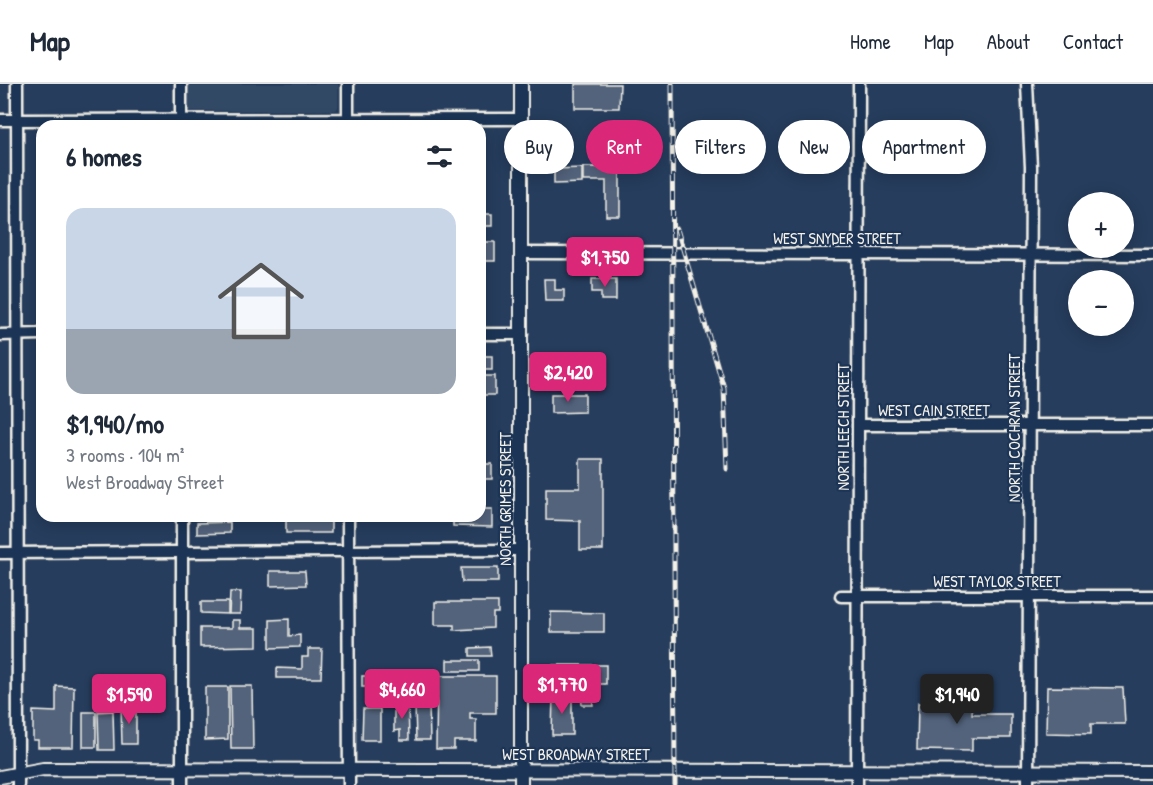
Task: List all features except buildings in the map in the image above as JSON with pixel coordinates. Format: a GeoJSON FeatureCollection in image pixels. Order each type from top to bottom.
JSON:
{"type":"FeatureCollection","features":[{"type":"Feature","properties":{"kind":"main road","name":"NORTH GRIMES STREET"},"geometry":{"type":"LineString","coordinates":[[521,84],[521,785]]}},
{"type":"Feature","properties":{"kind":"main road","name":"WEST BROADWAY STREET"},"geometry":{"type":"LineString","coordinates":[[0,777],[18,779],[43,769],[1153,772]]}},
{"type":"Feature","properties":{"kind":"street"},"geometry":{"type":"LineString","coordinates":[[17,84],[18,779]]}},
{"type":"Feature","properties":{"kind":"street"},"geometry":{"type":"LineString","coordinates":[[181,84],[181,120]]}},
{"type":"Feature","properties":{"kind":"street"},"geometry":{"type":"LineString","coordinates":[[348,84],[348,120]]}},
{"type":"Feature","properties":{"kind":"street","name":"NORTH LEECH STREET"},"geometry":{"type":"LineString","coordinates":[[857,785],[859,84]]}},
{"type":"Feature","properties":{"kind":"street","name":"NORTH COCHRAN STREET"},"geometry":{"type":"LineString","coordinates":[[1027,84],[1031,167],[1028,785]]}},
{"type":"Feature","properties":{"kind":"street"},"geometry":{"type":"LineString","coordinates":[[478,120],[521,119]]}},
{"type":"Feature","properties":{"kind":"street"},"geometry":{"type":"LineString","coordinates":[[0,120],[36,120]]}},
{"type":"Feature","properties":{"kind":"street","name":"WEST SNYDER STREET"},"geometry":{"type":"LineString","coordinates":[[521,253],[1153,255]]}},
{"type":"Feature","properties":{"kind":"street"},"geometry":{"type":"LineString","coordinates":[[0,335],[36,334]]}},
{"type":"Feature","properties":{"kind":"street"},"geometry":{"type":"LineString","coordinates":[[486,334],[522,334]]}},
{"type":"Feature","properties":{"kind":"street","name":"WEST CAIN STREET"},"geometry":{"type":"LineString","coordinates":[[859,425],[1153,425]]}},
{"type":"Feature","properties":{"kind":"street"},"geometry":{"type":"LineString","coordinates":[[182,522],[183,785]]}},
{"type":"Feature","properties":{"kind":"street"},"geometry":{"type":"LineString","coordinates":[[348,522],[349,785]]}},
{"type":"Feature","properties":{"kind":"street"},"geometry":{"type":"LineString","coordinates":[[0,553],[522,550]]}},
{"type":"Feature","properties":{"kind":"street","name":"WEST TAYLOR STREET"},"geometry":{"type":"LineString","coordinates":[[842,596],[1153,596]]}},
{"type":"Feature","properties":{"kind":"shaded area"},"geometry":{"type":"Polygon","coordinates":[[[188,84],[338,84],[338,107],[336,110],[188,111],[188,84]]]}},
{"type":"Feature","properties":{"kind":"railway"},"geometry":{"type":"LineString","coordinates":[[672,84],[675,785]]}},
{"type":"Feature","properties":{"kind":"railway"},"geometry":{"type":"LineString","coordinates":[[677,229],[724,388],[727,469]]}}]}
